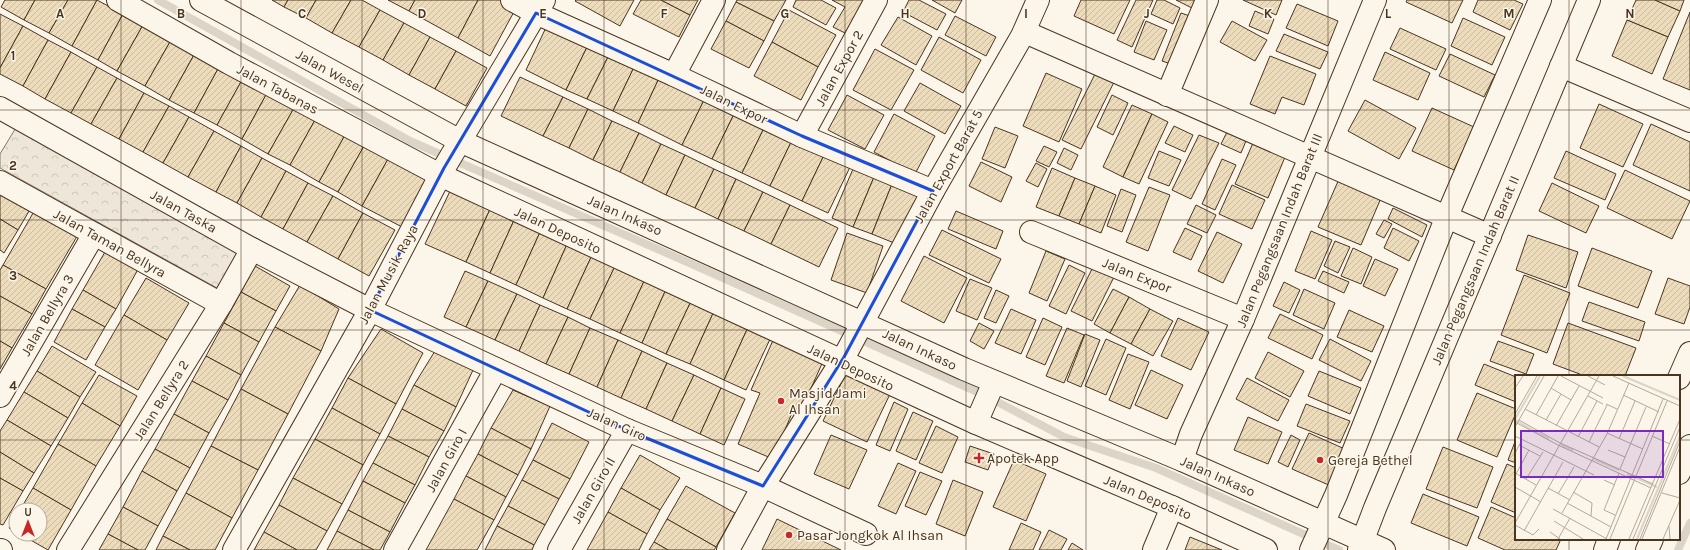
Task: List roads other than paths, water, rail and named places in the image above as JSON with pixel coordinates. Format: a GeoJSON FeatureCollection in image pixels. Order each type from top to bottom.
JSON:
{"type":"FeatureCollection","features":[{"type":"Feature","properties":{"kind":"street","name":"Jalan Tabanas"},"geometry":{"type":"LineString","coordinates":[[118,0],[229,63],[442,172]]}},
{"type":"Feature","properties":{"kind":"street","name":"Jalan Wesel"},"geometry":{"type":"LineString","coordinates":[[201,0],[458,145]]}},
{"type":"Feature","properties":{"kind":"street","name":"Jalan Expor"},"geometry":{"type":"LineString","coordinates":[[512,0],[540,6],[674,75],[802,136],[933,191]]}},
{"type":"Feature","properties":{"kind":"street"},"geometry":{"type":"LineString","coordinates":[[674,75],[714,0]]}},
{"type":"Feature","properties":{"kind":"street","name":"Jalan Expor 2"},"geometry":{"type":"LineString","coordinates":[[802,136],[876,0]]}},
{"type":"Feature","properties":{"kind":"street","name":"Jalan Export Barat 5"},"geometry":{"type":"LineString","coordinates":[[728,550],[763,486],[842,359],[933,191],[1025,32],[1038,0]]}},
{"type":"Feature","properties":{"kind":"street"},"geometry":{"type":"LineString","coordinates":[[1168,95],[1207,0]]}},
{"type":"Feature","properties":{"kind":"street","name":"Jalan Pegangsaan Indah Barat III"},"geometry":{"type":"LineString","coordinates":[[1182,460],[1192,434],[1244,319],[1309,157],[1375,0]]}},
{"type":"Feature","properties":{"kind":"street"},"geometry":{"type":"LineString","coordinates":[[1311,550],[1336,494],[1540,0]]}},
{"type":"Feature","properties":{"kind":"street","name":"Jalan Pegangsaan Indah Barat II"},"geometry":{"type":"LineString","coordinates":[[1361,546],[1374,508],[1487,234],[1589,0]]}},
{"type":"Feature","properties":{"kind":"street","name":"Jalan Musik Raya"},"geometry":{"type":"LineString","coordinates":[[234,550],[370,310],[442,172],[540,6]]}},
{"type":"Feature","properties":{"kind":"street"},"geometry":{"type":"LineString","coordinates":[[1025,32],[1487,234]]}},
{"type":"Feature","properties":{"kind":"street"},"geometry":{"type":"LineString","coordinates":[[1561,66],[1690,121]]}},
{"type":"Feature","properties":{"kind":"street","name":"Jalan Taska"},"geometry":{"type":"LineString","coordinates":[[3,116],[252,249],[370,310]]}},
{"type":"Feature","properties":{"kind":"street","name":"Jalan Inkaso"},"geometry":{"type":"LineString","coordinates":[[458,145],[992,386],[1182,460],[1322,525],[1361,546],[1384,550]]}},
{"type":"Feature","properties":{"kind":"street","name":"Jalan Deposito"},"geometry":{"type":"LineString","coordinates":[[442,172],[842,359],[1266,550]]}},
{"type":"Feature","properties":{"kind":"street","name":"Jalan Taman Bellyra"},"geometry":{"type":"LineString","coordinates":[[0,182],[220,304]]}},
{"type":"Feature","properties":{"kind":"street","name":"Jalan Expor"},"geometry":{"type":"LineString","coordinates":[[1031,232],[1244,319]]}},
{"type":"Feature","properties":{"kind":"street","name":"Jalan Bellyra 3"},"geometry":{"type":"LineString","coordinates":[[0,396],[94,234]]}},
{"type":"Feature","properties":{"kind":"street","name":"Jalan Bellyra 2"},"geometry":{"type":"LineString","coordinates":[[68,550],[220,304],[252,249]]}},
{"type":"Feature","properties":{"kind":"street","name":"Jalan Giro"},"geometry":{"type":"LineString","coordinates":[[370,310],[627,430],[763,486],[866,534]]}},
{"type":"Feature","properties":{"kind":"street"},"geometry":{"type":"LineString","coordinates":[[1680,376],[1690,353]]}},
{"type":"Feature","properties":{"kind":"street","name":"Jalan Giro I"},"geometry":{"type":"LineString","coordinates":[[395,550],[496,369]]}},
{"type":"Feature","properties":{"kind":"street"},"geometry":{"type":"LineString","coordinates":[[978,419],[992,386]]}},
{"type":"Feature","properties":{"kind":"street","name":"Jalan Giro II"},"geometry":{"type":"LineString","coordinates":[[559,550],[627,430]]}},
{"type":"Feature","properties":{"kind":"street"},"geometry":{"type":"LineString","coordinates":[[1680,471],[1690,446]]}},
{"type":"Feature","properties":{"kind":"street"},"geometry":{"type":"LineString","coordinates":[[1154,550],[1172,507]]}},
{"type":"Feature","properties":{"kind":"street"},"geometry":{"type":"LineString","coordinates":[[1605,550],[1609,540]]}},
{"type":"Feature","properties":{"kind":"street"},"geometry":{"type":"LineString","coordinates":[[1647,550],[1652,540]]}},
{"type":"Feature","properties":{"kind":"waterway"},"geometry":{"type":"LineString","coordinates":[[158,0],[410,141],[694,265],[984,395],[1064,437],[1156,468],[1339,550]]}},
{"type":"Feature","properties":{"kind":"waterway"},"geometry":{"type":"LineString","coordinates":[[1678,550],[1690,523]]}},
{"type":"Feature","properties":{"kind":"place","name":"Masjid Jami Al Ihsan"},"geometry":{"type":"Point","coordinates":[781,401]}},
{"type":"Feature","properties":{"kind":"place","name":"Apotek App"},"geometry":{"type":"Point","coordinates":[979,458]}},
{"type":"Feature","properties":{"kind":"place","name":"Gereja Bethel"},"geometry":{"type":"Point","coordinates":[1320,460]}},
{"type":"Feature","properties":{"kind":"place","name":"Pasar Jongkok Al Ihsan"},"geometry":{"type":"Point","coordinates":[789,535]}}]}
